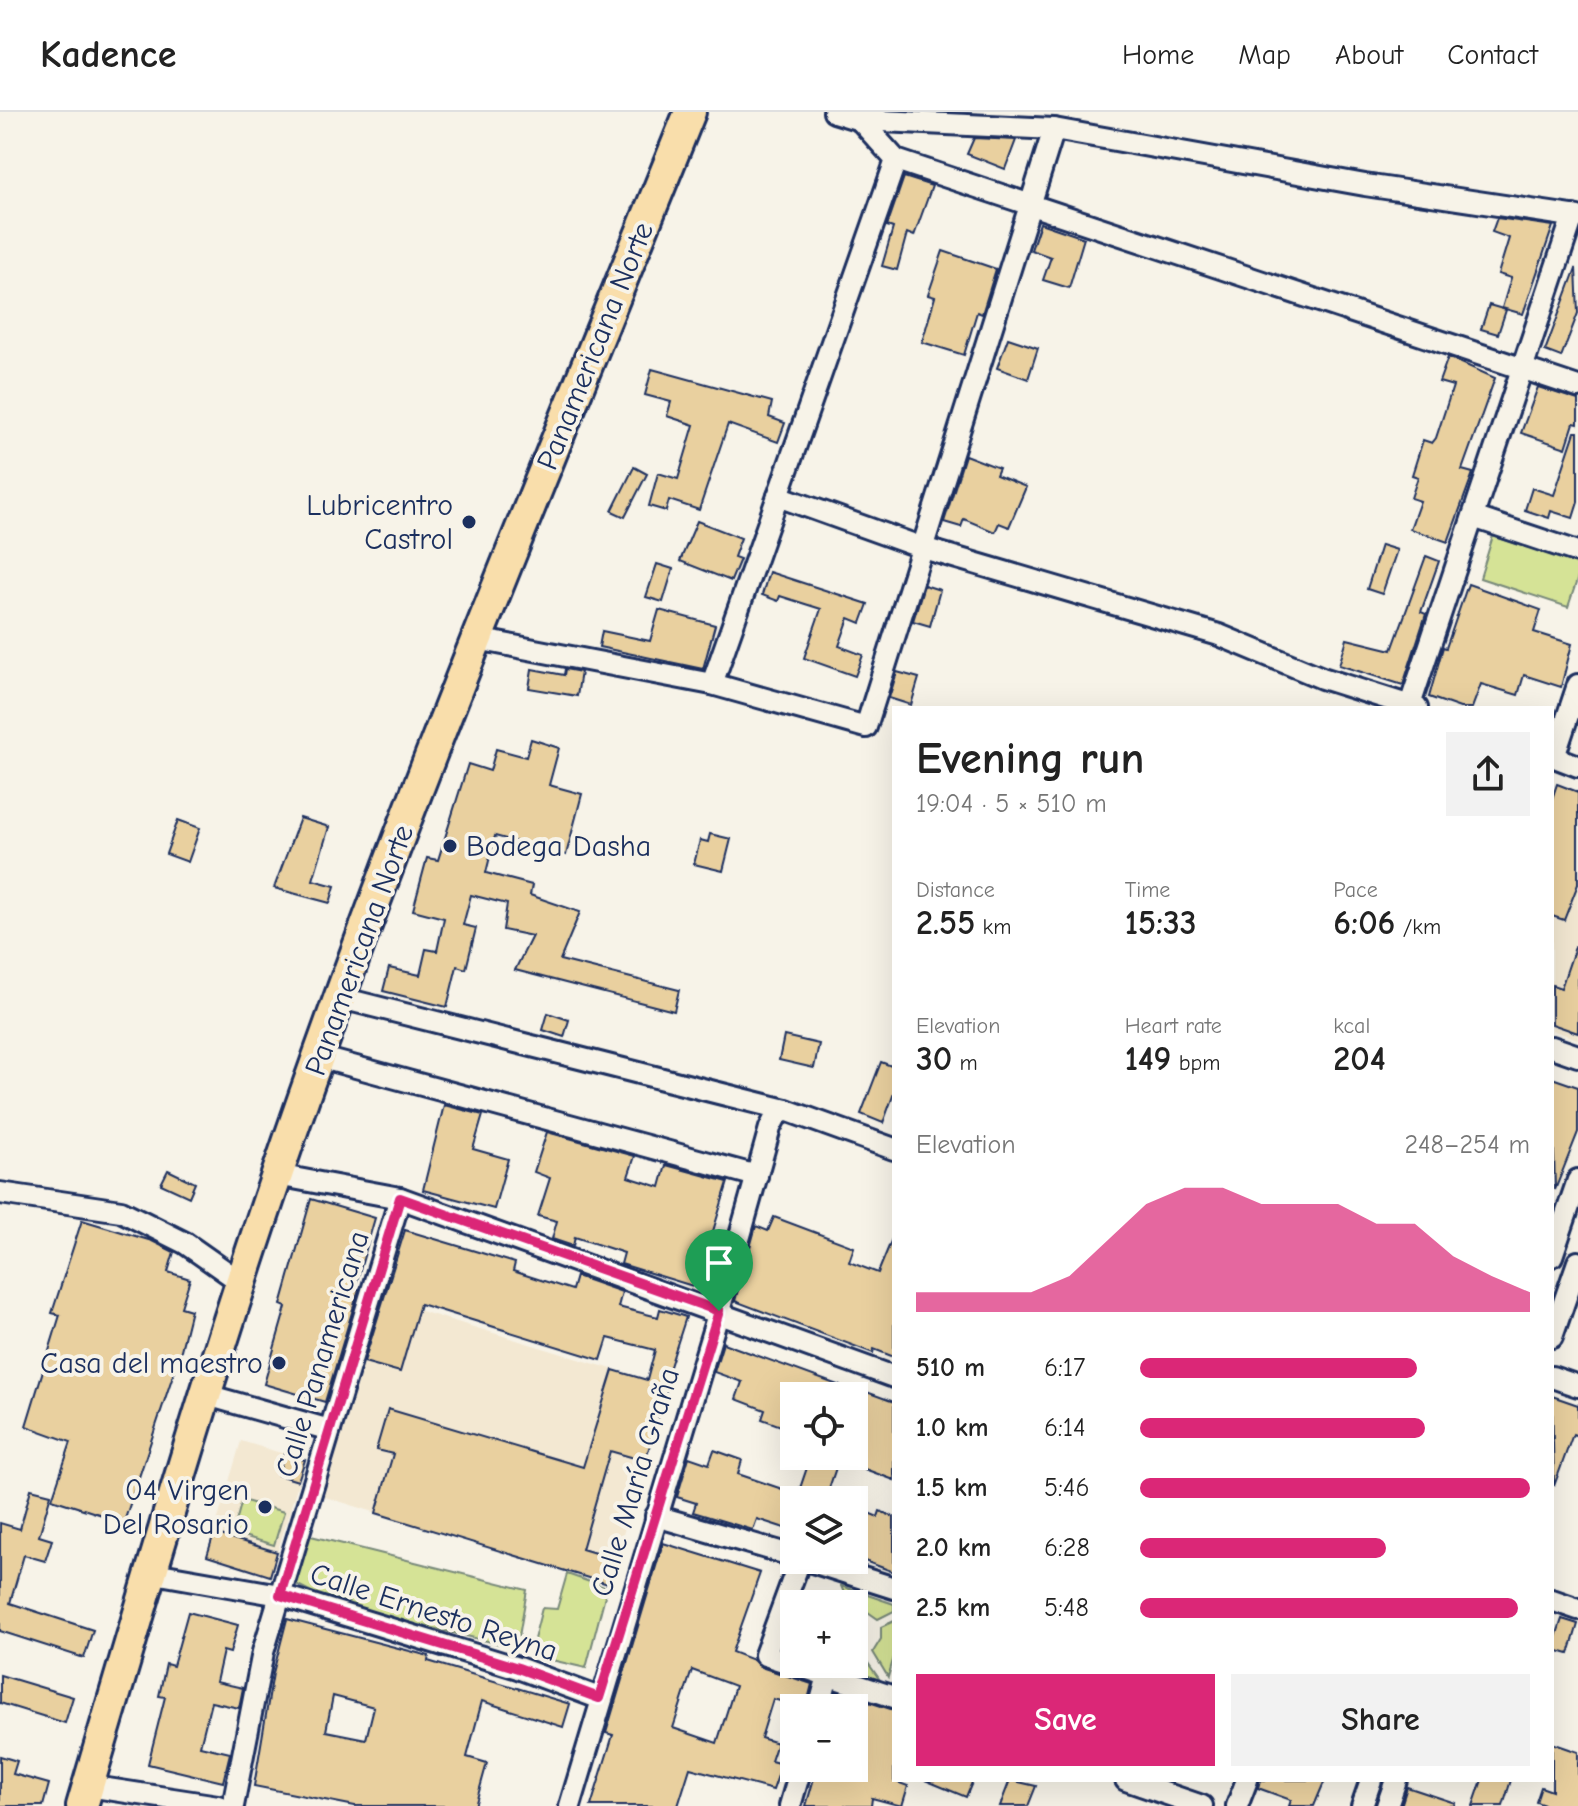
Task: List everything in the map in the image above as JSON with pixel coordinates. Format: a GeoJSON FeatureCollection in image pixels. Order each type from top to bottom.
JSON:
{"type":"FeatureCollection","features":[{"type":"Feature","properties":{"kind":"highway","name":"Panamericana Norte"},"geometry":{"type":"LineString","coordinates":[[85,1796],[242,1283],[319,1057],[477,639],[690,112]]}},
{"type":"Feature","properties":{"kind":"street"},"geometry":{"type":"LineString","coordinates":[[834,112],[860,120],[1054,129],[1365,185],[1576,217],[1473,517],[1413,706]]}},
{"type":"Feature","properties":{"kind":"street"},"geometry":{"type":"LineString","coordinates":[[860,120],[896,160],[1578,387]]}},
{"type":"Feature","properties":{"kind":"street"},"geometry":{"type":"LineString","coordinates":[[477,639],[712,684],[866,727],[1054,129]]}},
{"type":"Feature","properties":{"kind":"street"},"geometry":{"type":"LineString","coordinates":[[712,684],[896,160]]}},
{"type":"Feature","properties":{"kind":"street"},"geometry":{"type":"LineString","coordinates":[[778,496],[923,548],[1206,631],[1322,678],[1410,706]]}},
{"type":"Feature","properties":{"kind":"street"},"geometry":{"type":"LineString","coordinates":[[1473,517],[1578,552]]}},
{"type":"Feature","properties":{"kind":"street"},"geometry":{"type":"LineString","coordinates":[[1554,754],[1578,685]]}},
{"type":"Feature","properties":{"kind":"street"},"geometry":{"type":"LineString","coordinates":[[1554,757],[1578,766]]}},
{"type":"Feature","properties":{"kind":"street"},"geometry":{"type":"LineString","coordinates":[[341,998],[786,1110],[892,1148]]}},
{"type":"Feature","properties":{"kind":"street"},"geometry":{"type":"LineString","coordinates":[[1554,1048],[1578,1056]]}},
{"type":"Feature","properties":{"kind":"street"},"geometry":{"type":"LineString","coordinates":[[319,1057],[757,1176]]}},
{"type":"Feature","properties":{"kind":"street","name":"Calle María Graña"},"geometry":{"type":"LineString","coordinates":[[570,1806],[599,1698],[719,1311],[770,1128],[776,1116],[786,1110]]}},
{"type":"Feature","properties":{"kind":"street"},"geometry":{"type":"LineString","coordinates":[[277,1175],[400,1198],[719,1311],[892,1376]]}},
{"type":"Feature","properties":{"kind":"street"},"geometry":{"type":"LineString","coordinates":[[1554,1250],[1578,1180]]}},
{"type":"Feature","properties":{"kind":"street"},"geometry":{"type":"LineString","coordinates":[[0,1193],[121,1211],[185,1243],[242,1283]]}},
{"type":"Feature","properties":{"kind":"street","name":"Calle Panamericana"},"geometry":{"type":"LineString","coordinates":[[233,1806],[263,1652],[400,1198]]}},
{"type":"Feature","properties":{"kind":"street"},"geometry":{"type":"LineString","coordinates":[[1554,1331],[1578,1262]]}},
{"type":"Feature","properties":{"kind":"street"},"geometry":{"type":"LineString","coordinates":[[1554,1378],[1578,1386]]}},
{"type":"Feature","properties":{"kind":"street"},"geometry":{"type":"LineString","coordinates":[[207,1395],[330,1430]]}},
{"type":"Feature","properties":{"kind":"street"},"geometry":{"type":"LineString","coordinates":[[656,1516],[780,1552]]}},
{"type":"Feature","properties":{"kind":"street","name":"Calle Ernesto Reyna"},"geometry":{"type":"LineString","coordinates":[[154,1573],[280,1595],[518,1668],[599,1698]]}},
{"type":"Feature","properties":{"kind":"street"},"geometry":{"type":"LineString","coordinates":[[850,1574],[892,1587]]}},
{"type":"Feature","properties":{"kind":"street"},"geometry":{"type":"LineString","coordinates":[[1554,1601],[1578,1609]]}},
{"type":"Feature","properties":{"kind":"street"},"geometry":{"type":"LineString","coordinates":[[780,1614],[765,1655],[780,1660]]}},
{"type":"Feature","properties":{"kind":"street"},"geometry":{"type":"LineString","coordinates":[[835,1678],[892,1694]]}},
{"type":"Feature","properties":{"kind":"street"},"geometry":{"type":"LineString","coordinates":[[790,1806],[797,1782]]}},
{"type":"Feature","properties":{"kind":"street"},"geometry":{"type":"LineString","coordinates":[[1128,1782],[1146,1797],[1202,1806]]}},
{"type":"Feature","properties":{"kind":"street"},"geometry":{"type":"LineString","coordinates":[[1237,1806],[1246,1782]]}},
{"type":"Feature","properties":{"kind":"street"},"geometry":{"type":"LineString","coordinates":[[1362,1806],[1370,1782]]}},
{"type":"Feature","properties":{"kind":"street"},"geometry":{"type":"LineString","coordinates":[[1387,1806],[1395,1782]]}},
{"type":"Feature","properties":{"kind":"street"},"geometry":{"type":"LineString","coordinates":[[85,1796],[218,1806]]}},
{"type":"Feature","properties":{"kind":"shaded area"},"geometry":{"type":"Polygon","coordinates":[[[1554,853],[1578,861],[1578,1039],[1554,1031],[1554,853]]]}},
{"type":"Feature","properties":{"kind":"shaded area"},"geometry":{"type":"Polygon","coordinates":[[[381,1299],[668,1386],[608,1584],[322,1496],[381,1299]]]}},
{"type":"Feature","properties":{"kind":"shaded area"},"geometry":{"type":"Polygon","coordinates":[[[241,1441],[305,1460],[270,1576],[207,1556],[241,1441]]]}},
{"type":"Feature","properties":{"kind":"green space"},"geometry":{"type":"Polygon","coordinates":[[[1493,536],[1578,564],[1578,577],[1568,607],[1480,578],[1493,536]]]}},
{"type":"Feature","properties":{"kind":"green space"},"geometry":{"type":"Polygon","coordinates":[[[242,1500],[284,1512],[274,1545],[233,1533],[242,1500]]]}},
{"type":"Feature","properties":{"kind":"green space"},"geometry":{"type":"Polygon","coordinates":[[[307,1535],[527,1590],[517,1648],[339,1606],[290,1581],[307,1535]]]}},
{"type":"Feature","properties":{"kind":"green space"},"geometry":{"type":"Polygon","coordinates":[[[567,1574],[607,1588],[586,1668],[530,1655],[542,1608],[557,1609],[567,1574]]]}},
{"type":"Feature","properties":{"kind":"green space"},"geometry":{"type":"Polygon","coordinates":[[[868,1595],[892,1603],[892,1612],[878,1619],[868,1612],[868,1595]]]}},
{"type":"Feature","properties":{"kind":"green space"},"geometry":{"type":"Polygon","coordinates":[[[892,1622],[892,1664],[888,1677],[873,1652],[881,1639],[881,1627],[892,1622]]]}},
{"type":"Feature","properties":{"kind":"green space"},"geometry":{"type":"Polygon","coordinates":[[[868,1663],[880,1680],[868,1676],[868,1663]]]}},
{"type":"Feature","properties":{"kind":"building"},"geometry":{"type":"Polygon","coordinates":[[[974,138],[1016,140],[1005,169],[967,154],[974,138]]]}},
{"type":"Feature","properties":{"kind":"building"},"geometry":{"type":"Polygon","coordinates":[[[904,177],[932,186],[914,236],[907,233],[897,270],[882,266],[893,228],[887,226],[904,177]]]}},
{"type":"Feature","properties":{"kind":"building"},"geometry":{"type":"Polygon","coordinates":[[[1497,218],[1553,226],[1523,314],[1502,308],[1511,278],[1498,274],[1509,238],[1492,232],[1497,218]]]}},
{"type":"Feature","properties":{"kind":"building"},"geometry":{"type":"Polygon","coordinates":[[[1040,223],[1084,238],[1069,288],[1043,280],[1051,257],[1031,250],[1040,223]]]}},
{"type":"Feature","properties":{"kind":"building"},"geometry":{"type":"Polygon","coordinates":[[[943,251],[996,269],[982,314],[977,312],[964,355],[922,342],[935,297],[928,295],[943,251]]]}},
{"type":"Feature","properties":{"kind":"building"},"geometry":{"type":"Polygon","coordinates":[[[1576,268],[1578,313],[1561,357],[1545,351],[1576,268]]]}},
{"type":"Feature","properties":{"kind":"building"},"geometry":{"type":"Polygon","coordinates":[[[1489,305],[1506,310],[1498,334],[1481,329],[1489,305]]]}},
{"type":"Feature","properties":{"kind":"building"},"geometry":{"type":"Polygon","coordinates":[[[1008,338],[1038,348],[1028,379],[997,368],[1008,338]]]}},
{"type":"Feature","properties":{"kind":"building"},"geometry":{"type":"Polygon","coordinates":[[[1448,357],[1495,378],[1462,470],[1473,473],[1448,542],[1410,529],[1420,501],[1411,498],[1418,477],[1412,475],[1423,440],[1432,443],[1436,438],[1453,386],[1439,382],[1448,357]]]}},
{"type":"Feature","properties":{"kind":"building"},"geometry":{"type":"Polygon","coordinates":[[[652,369],[772,402],[769,417],[785,423],[778,442],[728,424],[699,510],[669,500],[666,511],[649,506],[658,473],[678,479],[694,425],[667,416],[671,402],[645,395],[652,369]]]}},
{"type":"Feature","properties":{"kind":"building"},"geometry":{"type":"Polygon","coordinates":[[[1538,387],[1578,400],[1578,424],[1574,423],[1566,448],[1521,433],[1538,387]]]}},
{"type":"Feature","properties":{"kind":"building"},"geometry":{"type":"Polygon","coordinates":[[[1575,432],[1578,432],[1578,502],[1573,518],[1551,511],[1549,518],[1525,510],[1532,488],[1554,495],[1575,432]]]}},
{"type":"Feature","properties":{"kind":"building"},"geometry":{"type":"Polygon","coordinates":[[[965,455],[999,468],[996,475],[1026,487],[1009,527],[999,523],[995,532],[964,519],[961,527],[944,522],[965,455]]]}},
{"type":"Feature","properties":{"kind":"building"},"geometry":{"type":"Polygon","coordinates":[[[634,467],[647,474],[625,517],[612,511],[634,467]]]}},
{"type":"Feature","properties":{"kind":"building"},"geometry":{"type":"Polygon","coordinates":[[[697,521],[741,538],[734,557],[740,559],[731,581],[680,561],[697,521]]]}},
{"type":"Feature","properties":{"kind":"building"},"geometry":{"type":"Polygon","coordinates":[[[1381,545],[1397,550],[1382,594],[1367,589],[1381,545]]]}},
{"type":"Feature","properties":{"kind":"building"},"geometry":{"type":"Polygon","coordinates":[[[1426,556],[1439,561],[1421,612],[1426,614],[1403,685],[1339,665],[1347,639],[1392,650],[1426,556]]]}},
{"type":"Feature","properties":{"kind":"building"},"geometry":{"type":"Polygon","coordinates":[[[657,564],[673,569],[663,602],[646,597],[657,564]]]}},
{"type":"Feature","properties":{"kind":"building"},"geometry":{"type":"Polygon","coordinates":[[[769,572],[868,604],[861,623],[849,618],[839,646],[863,655],[855,676],[804,658],[821,609],[780,596],[778,601],[762,595],[769,572]]]}},
{"type":"Feature","properties":{"kind":"building"},"geometry":{"type":"Polygon","coordinates":[[[1468,584],[1541,610],[1534,632],[1572,644],[1561,687],[1524,675],[1518,695],[1481,684],[1473,706],[1454,706],[1429,697],[1443,647],[1446,648],[1468,584]]]}},
{"type":"Feature","properties":{"kind":"building"},"geometry":{"type":"Polygon","coordinates":[[[924,585],[940,590],[930,626],[913,621],[924,585]]]}},
{"type":"Feature","properties":{"kind":"building"},"geometry":{"type":"Polygon","coordinates":[[[659,610],[715,625],[703,669],[599,647],[602,631],[650,641],[659,610]]]}},
{"type":"Feature","properties":{"kind":"building"},"geometry":{"type":"Polygon","coordinates":[[[532,669],[564,675],[565,669],[581,672],[577,696],[529,688],[532,669]]]}},
{"type":"Feature","properties":{"kind":"building"},"geometry":{"type":"Polygon","coordinates":[[[897,672],[919,678],[911,705],[889,698],[897,672]]]}},
{"type":"Feature","properties":{"kind":"building"},"geometry":{"type":"Polygon","coordinates":[[[531,739],[559,748],[549,785],[582,794],[566,855],[495,836],[486,873],[532,885],[530,895],[580,912],[560,960],[679,990],[674,1011],[515,970],[532,936],[503,930],[507,904],[471,895],[463,925],[476,928],[466,969],[457,966],[447,1007],[383,991],[389,968],[420,975],[426,949],[437,951],[444,918],[413,910],[427,858],[438,860],[468,764],[490,771],[496,749],[526,757],[531,739]]]}},
{"type":"Feature","properties":{"kind":"building"},"geometry":{"type":"Polygon","coordinates":[[[1557,784],[1578,792],[1578,884],[1564,920],[1554,917],[1554,793],[1557,784]]]}},
{"type":"Feature","properties":{"kind":"building"},"geometry":{"type":"Polygon","coordinates":[[[300,818],[329,827],[313,880],[335,886],[330,903],[274,888],[300,818]]]}},
{"type":"Feature","properties":{"kind":"building"},"geometry":{"type":"Polygon","coordinates":[[[178,820],[200,828],[188,862],[166,854],[178,820]]]}},
{"type":"Feature","properties":{"kind":"building"},"geometry":{"type":"Polygon","coordinates":[[[710,834],[731,839],[723,871],[694,864],[700,840],[708,842],[710,834]]]}},
{"type":"Feature","properties":{"kind":"building"},"geometry":{"type":"Polygon","coordinates":[[[1575,947],[1578,947],[1578,1033],[1554,1025],[1554,986],[1561,988],[1575,947]]]}},
{"type":"Feature","properties":{"kind":"building"},"geometry":{"type":"Polygon","coordinates":[[[548,1013],[569,1020],[564,1037],[543,1030],[548,1013]]]}},
{"type":"Feature","properties":{"kind":"building"},"geometry":{"type":"Polygon","coordinates":[[[784,1036],[819,1044],[814,1068],[779,1060],[784,1036]]]}},
{"type":"Feature","properties":{"kind":"building"},"geometry":{"type":"Polygon","coordinates":[[[881,1062],[892,1066],[892,1098],[883,1123],[861,1114],[881,1062]]]}},
{"type":"Feature","properties":{"kind":"building"},"geometry":{"type":"Polygon","coordinates":[[[1554,1079],[1578,1087],[1578,1132],[1555,1190],[1554,1079]]]}},
{"type":"Feature","properties":{"kind":"building"},"geometry":{"type":"Polygon","coordinates":[[[444,1105],[483,1115],[473,1149],[508,1159],[494,1209],[423,1190],[444,1105]]]}},
{"type":"Feature","properties":{"kind":"building"},"geometry":{"type":"Polygon","coordinates":[[[547,1132],[635,1156],[628,1177],[660,1187],[666,1165],[728,1182],[696,1287],[621,1264],[624,1253],[575,1237],[573,1246],[552,1239],[557,1221],[538,1216],[550,1178],[534,1172],[547,1132]]]}},
{"type":"Feature","properties":{"kind":"building"},"geometry":{"type":"Polygon","coordinates":[[[168,1170],[195,1183],[189,1197],[161,1184],[168,1170]]]}},
{"type":"Feature","properties":{"kind":"building"},"geometry":{"type":"Polygon","coordinates":[[[311,1199],[375,1218],[355,1287],[359,1289],[325,1402],[264,1384],[286,1307],[281,1305],[311,1199]]]}},
{"type":"Feature","properties":{"kind":"building"},"geometry":{"type":"Polygon","coordinates":[[[774,1217],[854,1247],[849,1262],[878,1273],[892,1239],[892,1356],[874,1349],[873,1353],[735,1301],[756,1226],[768,1231],[774,1217]]]}},
{"type":"Feature","properties":{"kind":"building"},"geometry":{"type":"Polygon","coordinates":[[[82,1220],[152,1241],[174,1252],[168,1272],[190,1279],[181,1307],[191,1310],[180,1354],[124,1522],[52,1499],[71,1442],[26,1426],[60,1315],[52,1313],[82,1220]]]}},
{"type":"Feature","properties":{"kind":"building"},"geometry":{"type":"Polygon","coordinates":[[[405,1230],[515,1263],[513,1271],[572,1290],[576,1276],[622,1292],[618,1307],[658,1317],[660,1309],[686,1317],[664,1385],[668,1386],[645,1461],[610,1451],[582,1549],[615,1559],[608,1584],[376,1513],[393,1454],[376,1450],[388,1409],[583,1467],[613,1370],[647,1380],[655,1350],[608,1338],[601,1360],[420,1304],[400,1372],[364,1362],[405,1230]]]}},
{"type":"Feature","properties":{"kind":"building"},"geometry":{"type":"Polygon","coordinates":[[[723,1343],[829,1382],[780,1382],[780,1426],[762,1419],[765,1410],[736,1399],[742,1382],[714,1372],[723,1343]]]}},
{"type":"Feature","properties":{"kind":"building"},"geometry":{"type":"Polygon","coordinates":[[[868,1392],[892,1401],[892,1479],[867,1470],[868,1392]]]}},
{"type":"Feature","properties":{"kind":"building"},"geometry":{"type":"Polygon","coordinates":[[[1554,1397],[1578,1405],[1578,1436],[1573,1434],[1554,1486],[1554,1397]]]}},
{"type":"Feature","properties":{"kind":"building"},"geometry":{"type":"Polygon","coordinates":[[[714,1450],[742,1460],[738,1474],[780,1488],[780,1526],[757,1519],[753,1530],[693,1512],[696,1503],[677,1497],[689,1457],[709,1464],[714,1450]]]}},
{"type":"Feature","properties":{"kind":"building"},"geometry":{"type":"Polygon","coordinates":[[[284,1454],[305,1460],[298,1481],[278,1475],[284,1454]]]}},
{"type":"Feature","properties":{"kind":"building"},"geometry":{"type":"Polygon","coordinates":[[[806,1470],[835,1470],[830,1486],[801,1486],[806,1470]]]}},
{"type":"Feature","properties":{"kind":"building"},"geometry":{"type":"Polygon","coordinates":[[[31,1489],[51,1494],[39,1536],[52,1540],[45,1561],[24,1555],[10,1603],[93,1630],[84,1658],[0,1631],[0,1523],[20,1529],[31,1489]]]}},
{"type":"Feature","properties":{"kind":"building"},"geometry":{"type":"Polygon","coordinates":[[[880,1511],[892,1516],[892,1571],[868,1562],[868,1513],[878,1517],[880,1511]]]}},
{"type":"Feature","properties":{"kind":"building"},"geometry":{"type":"Polygon","coordinates":[[[214,1533],[277,1552],[270,1576],[207,1556],[214,1533]]]}},
{"type":"Feature","properties":{"kind":"building"},"geometry":{"type":"Polygon","coordinates":[[[663,1543],[760,1573],[732,1652],[780,1673],[780,1678],[794,1678],[812,1684],[810,1694],[780,1694],[780,1701],[773,1699],[761,1738],[777,1743],[771,1761],[780,1763],[780,1770],[773,1790],[690,1768],[678,1806],[591,1806],[613,1735],[606,1733],[663,1543]],[[692,1670],[673,1728],[717,1743],[735,1686],[692,1670]]]}},
{"type":"Feature","properties":{"kind":"building"},"geometry":{"type":"Polygon","coordinates":[[[188,1612],[238,1625],[230,1653],[223,1651],[216,1682],[243,1688],[239,1708],[211,1702],[200,1746],[230,1753],[223,1782],[148,1764],[165,1697],[159,1696],[166,1664],[173,1666],[188,1612]]]}},
{"type":"Feature","properties":{"kind":"building"},"geometry":{"type":"Polygon","coordinates":[[[287,1619],[429,1656],[428,1661],[570,1704],[563,1727],[482,1701],[467,1757],[487,1763],[475,1806],[355,1806],[254,1786],[273,1673],[287,1619]],[[333,1696],[326,1731],[366,1739],[374,1707],[333,1696]]]}},
{"type":"Feature","properties":{"kind":"building"},"geometry":{"type":"Polygon","coordinates":[[[1562,1619],[1578,1624],[1569,1654],[1554,1650],[1562,1619]]]}},
{"type":"Feature","properties":{"kind":"building"},"geometry":{"type":"Polygon","coordinates":[[[0,1675],[73,1697],[65,1723],[0,1703],[0,1675]]]}},
{"type":"Feature","properties":{"kind":"building"},"geometry":{"type":"Polygon","coordinates":[[[868,1702],[892,1709],[892,1782],[908,1786],[902,1806],[872,1798],[871,1806],[806,1806],[813,1782],[868,1782],[868,1702]]]}},
{"type":"Feature","properties":{"kind":"building"},"geometry":{"type":"Polygon","coordinates":[[[1554,1744],[1578,1752],[1578,1806],[1547,1806],[1536,1802],[1541,1787],[1552,1791],[1554,1744]]]}},
{"type":"Feature","properties":{"kind":"building"},"geometry":{"type":"Polygon","coordinates":[[[0,1756],[17,1761],[13,1774],[49,1784],[43,1806],[0,1806],[0,1756]]]}},
{"type":"Feature","properties":{"kind":"building"},"geometry":{"type":"Polygon","coordinates":[[[930,1782],[972,1782],[966,1797],[930,1782]]]}},
{"type":"Feature","properties":{"kind":"building"},"geometry":{"type":"Polygon","coordinates":[[[1009,1782],[1036,1786],[1028,1806],[1000,1806],[1009,1782]]]}},
{"type":"Feature","properties":{"kind":"building"},"geometry":{"type":"Polygon","coordinates":[[[1260,1782],[1324,1782],[1314,1806],[1289,1806],[1291,1800],[1258,1788],[1260,1782]]]}},
{"type":"Feature","properties":{"kind":"building"},"geometry":{"type":"Polygon","coordinates":[[[1481,1782],[1510,1782],[1503,1806],[1473,1806],[1481,1782]]]}},
{"type":"Feature","properties":{"kind":"building"},"geometry":{"type":"Polygon","coordinates":[[[1407,1787],[1455,1803],[1454,1806],[1401,1806],[1407,1787]]]}},
{"type":"Feature","properties":{"kind":"place","name":"Lubricentro Castrol"},"geometry":{"type":"Point","coordinates":[469,522]}},
{"type":"Feature","properties":{"kind":"place","name":"Bodega Dasha"},"geometry":{"type":"Point","coordinates":[450,846]}},
{"type":"Feature","properties":{"kind":"place","name":"Casa del maestro"},"geometry":{"type":"Point","coordinates":[279,1363]}},
{"type":"Feature","properties":{"kind":"place","name":"04 Virgen Del Rosario"},"geometry":{"type":"Point","coordinates":[265,1507]}},
{"type":"Feature","properties":{"kind":"route"},"geometry":{"type":"LineString","coordinates":[[400,1198],[719,1311],[599,1698],[518,1668],[280,1595],[400,1198]]}}]}
